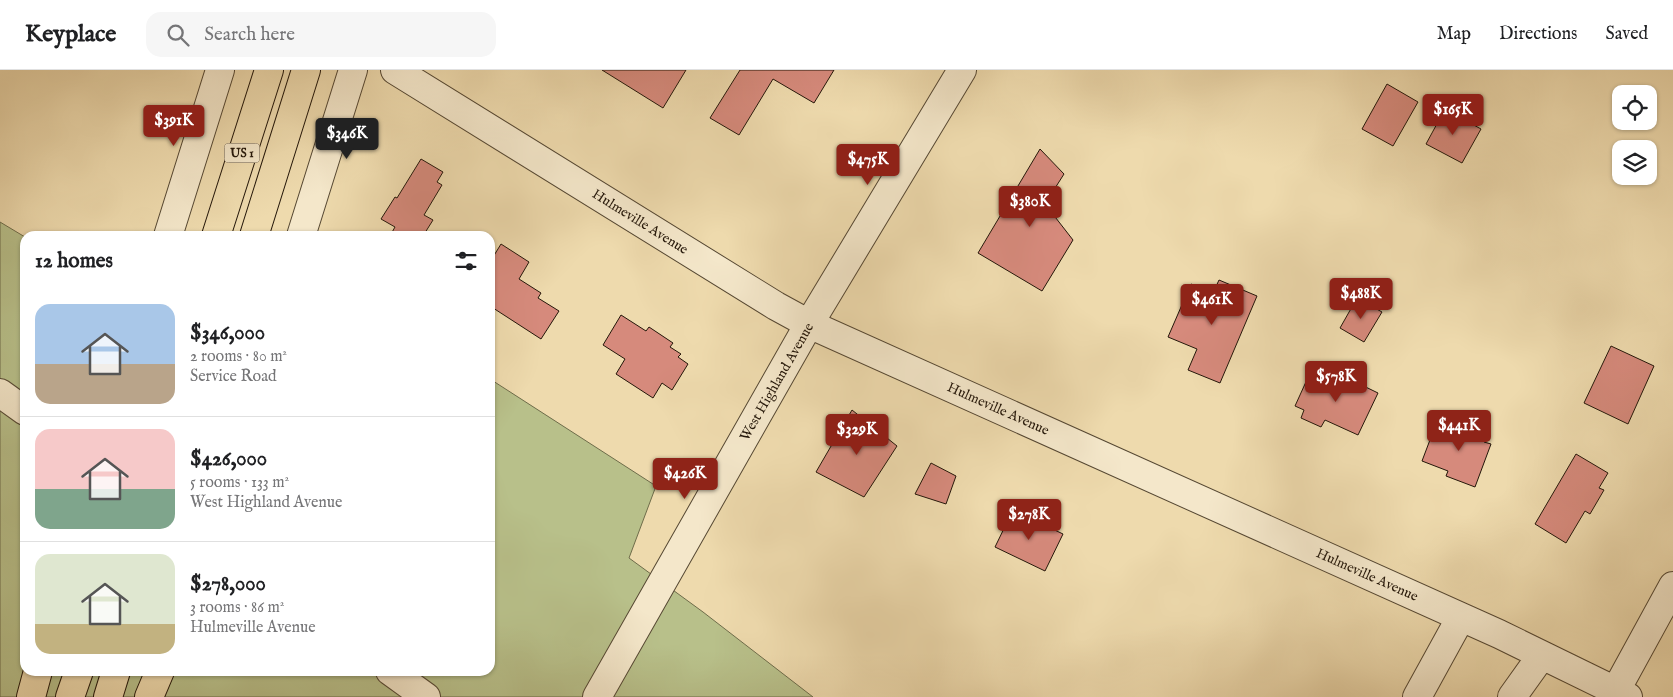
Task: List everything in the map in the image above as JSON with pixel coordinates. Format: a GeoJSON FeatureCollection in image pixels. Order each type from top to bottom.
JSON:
{"type":"FeatureCollection","features":[{"type":"Feature","properties":{"kind":"highway","name":"US 1"},"geometry":{"type":"LineString","coordinates":[[218,231],[269,70]]}},
{"type":"Feature","properties":{"kind":"highway","name":"US 1"},"geometry":{"type":"LineString","coordinates":[[256,231],[306,70]]}},
{"type":"Feature","properties":{"kind":"highway"},"geometry":{"type":"LineString","coordinates":[[32,697],[37,676]]}},
{"type":"Feature","properties":{"kind":"highway"},"geometry":{"type":"LineString","coordinates":[[70,697],[77,676]]}},
{"type":"Feature","properties":{"kind":"highway"},"geometry":{"type":"LineString","coordinates":[[108,697],[114,676]]}},
{"type":"Feature","properties":{"kind":"highway"},"geometry":{"type":"LineString","coordinates":[[149,697],[159,676]]}},
{"type":"Feature","properties":{"kind":"street"},"geometry":{"type":"LineString","coordinates":[[170,231],[220,70]]}},
{"type":"Feature","properties":{"kind":"street"},"geometry":{"type":"LineString","coordinates":[[303,231],[353,70]]}},
{"type":"Feature","properties":{"kind":"street","name":"Hulmeville Avenue"},"geometry":{"type":"LineString","coordinates":[[395,70],[776,306],[809,324],[1461,617],[1621,694]]}},
{"type":"Feature","properties":{"kind":"street","name":"West Highland Avenue"},"geometry":{"type":"LineString","coordinates":[[597,697],[809,324],[962,70]]}},
{"type":"Feature","properties":{"kind":"street"},"geometry":{"type":"LineString","coordinates":[[0,393],[20,407]]}},
{"type":"Feature","properties":{"kind":"street"},"geometry":{"type":"LineString","coordinates":[[1621,694],[1673,586]]}},
{"type":"Feature","properties":{"kind":"street"},"geometry":{"type":"LineString","coordinates":[[1417,697],[1461,617]]}},
{"type":"Feature","properties":{"kind":"street"},"geometry":{"type":"LineString","coordinates":[[1512,697],[1542,655]]}},
{"type":"Feature","properties":{"kind":"street"},"geometry":{"type":"LineString","coordinates":[[22,697],[28,676]]}},
{"type":"Feature","properties":{"kind":"street"},"geometry":{"type":"LineString","coordinates":[[155,697],[160,676]]}},
{"type":"Feature","properties":{"kind":"street"},"geometry":{"type":"LineString","coordinates":[[397,676],[426,697]]}},
{"type":"Feature","properties":{"kind":"green space"},"geometry":{"type":"Polygon","coordinates":[[[0,222],[20,234],[20,676],[495,676],[495,382],[656,486],[629,558],[703,612],[813,697],[0,697],[0,222]]]}},
{"type":"Feature","properties":{"kind":"building"},"geometry":{"type":"Polygon","coordinates":[[[602,70],[686,70],[663,108],[602,70]]]}},
{"type":"Feature","properties":{"kind":"building"},"geometry":{"type":"Polygon","coordinates":[[[740,70],[834,70],[814,103],[773,79],[739,135],[710,118],[740,70]]]}},
{"type":"Feature","properties":{"kind":"building"},"geometry":{"type":"Polygon","coordinates":[[[1387,84],[1418,102],[1393,146],[1362,129],[1387,84]]]}},
{"type":"Feature","properties":{"kind":"building"},"geometry":{"type":"Polygon","coordinates":[[[1445,109],[1481,129],[1462,163],[1426,144],[1445,109]]]}},
{"type":"Feature","properties":{"kind":"building"},"geometry":{"type":"Polygon","coordinates":[[[1040,149],[1064,174],[1045,204],[1073,240],[1042,291],[978,253],[1040,149]]]}},
{"type":"Feature","properties":{"kind":"building"},"geometry":{"type":"Polygon","coordinates":[[[421,159],[443,172],[437,182],[442,185],[424,215],[433,220],[426,231],[393,231],[395,227],[381,219],[395,197],[397,198],[421,159]]]}},
{"type":"Feature","properties":{"kind":"building"},"geometry":{"type":"Polygon","coordinates":[[[501,244],[529,262],[519,279],[541,293],[538,298],[559,311],[541,339],[495,309],[495,254],[501,244]]]}},
{"type":"Feature","properties":{"kind":"building"},"geometry":{"type":"Polygon","coordinates":[[[1219,280],[1257,296],[1220,383],[1188,370],[1197,349],[1168,337],[1191,284],[1213,293],[1219,280]]]}},
{"type":"Feature","properties":{"kind":"building"},"geometry":{"type":"Polygon","coordinates":[[[1357,298],[1382,312],[1364,342],[1340,328],[1357,298]]]}},
{"type":"Feature","properties":{"kind":"building"},"geometry":{"type":"Polygon","coordinates":[[[621,315],[646,331],[649,327],[673,343],[670,347],[681,354],[678,357],[688,364],[672,390],[662,383],[653,398],[616,374],[625,359],[603,345],[621,315]]]}},
{"type":"Feature","properties":{"kind":"building"},"geometry":{"type":"Polygon","coordinates":[[[1611,346],[1654,366],[1628,424],[1584,403],[1611,346]]]}},
{"type":"Feature","properties":{"kind":"building"},"geometry":{"type":"Polygon","coordinates":[[[1310,373],[1338,386],[1343,376],[1378,393],[1358,435],[1325,420],[1321,427],[1301,418],[1304,410],[1295,406],[1310,373]]]}},
{"type":"Feature","properties":{"kind":"building"},"geometry":{"type":"Polygon","coordinates":[[[852,410],[897,446],[864,497],[816,472],[852,410]]]}},
{"type":"Feature","properties":{"kind":"building"},"geometry":{"type":"Polygon","coordinates":[[[1469,419],[1490,427],[1484,442],[1491,444],[1475,487],[1446,476],[1448,471],[1422,461],[1436,424],[1463,434],[1469,419]]]}},
{"type":"Feature","properties":{"kind":"building"},"geometry":{"type":"Polygon","coordinates":[[[1576,454],[1608,473],[1599,488],[1604,490],[1590,514],[1585,511],[1566,543],[1535,524],[1576,454]]]}},
{"type":"Feature","properties":{"kind":"building"},"geometry":{"type":"Polygon","coordinates":[[[931,463],[956,476],[946,504],[915,494],[931,463]]]}},
{"type":"Feature","properties":{"kind":"building"},"geometry":{"type":"Polygon","coordinates":[[[1013,510],[1063,534],[1045,571],[995,547],[1013,510]]]}}]}
